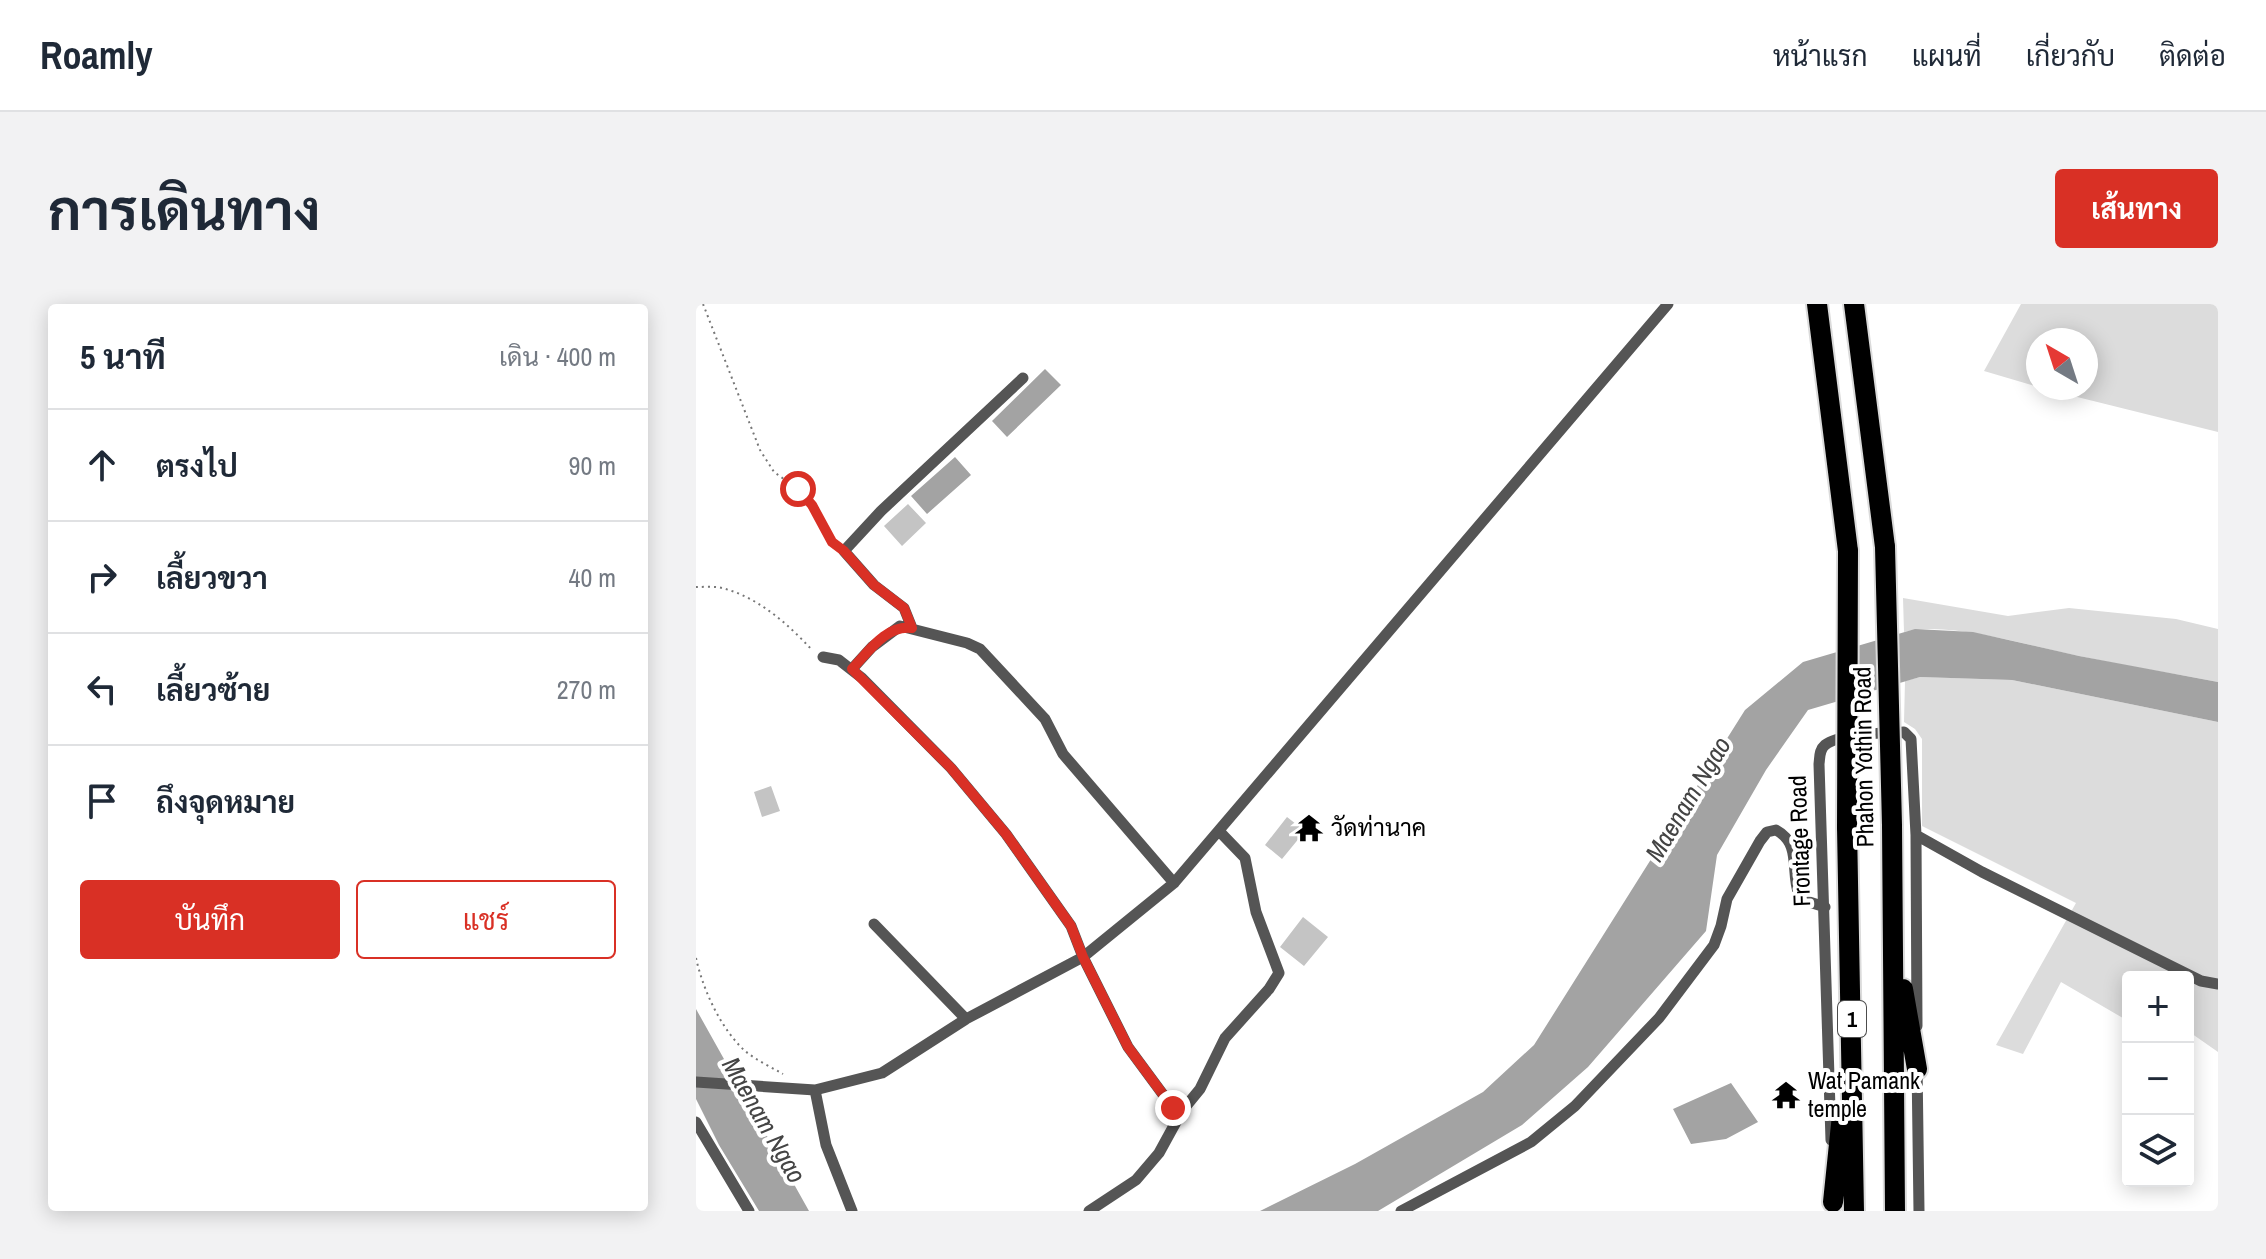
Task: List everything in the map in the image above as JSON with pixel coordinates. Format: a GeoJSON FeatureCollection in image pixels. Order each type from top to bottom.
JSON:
{"type":"FeatureCollection","features":[{"type":"Feature","properties":{"kind":"highway","name":"Phahon Yothin Road"},"geometry":{"type":"LineString","coordinates":[[1817,304],[1848,551],[1847,827],[1854,1211]]}},
{"type":"Feature","properties":{"kind":"highway","name":"Phahon Yothin Road"},"geometry":{"type":"LineString","coordinates":[[1854,304],[1885,547],[1892,825],[1895,1211]]}},
{"type":"Feature","properties":{"kind":"highway"},"geometry":{"type":"LineString","coordinates":[[1893,934],[1917,1069]]}},
{"type":"Feature","properties":{"kind":"highway"},"geometry":{"type":"LineString","coordinates":[[1833,1206],[1852,1024]]}},
{"type":"Feature","properties":{"kind":"street"},"geometry":{"type":"LineString","coordinates":[[696,1082],[815,1090],[882,1073],[966,1019],[1083,957],[1174,883],[1668,304]]}},
{"type":"Feature","properties":{"kind":"street"},"geometry":{"type":"LineString","coordinates":[[912,628],[904,608],[874,585],[844,551],[881,511],[1023,378]]}},
{"type":"Feature","properties":{"kind":"street"},"geometry":{"type":"LineString","coordinates":[[852,669],[872,647],[900,626],[980,649],[1045,719],[1063,754],[1174,883]]}},
{"type":"Feature","properties":{"kind":"street"},"geometry":{"type":"LineString","coordinates":[[823,657],[839,660],[852,669],[951,768],[1006,834],[1071,926],[1128,1047],[1173,1108],[1182,1111]]}},
{"type":"Feature","properties":{"kind":"street","name":"Frontage Road"},"geometry":{"type":"LineString","coordinates":[[1833,1206],[1821,750],[1827,743],[1867,734],[1904,732],[1911,739],[1916,835],[1919,1211]]}},
{"type":"Feature","properties":{"kind":"street"},"geometry":{"type":"LineString","coordinates":[[1401,1211],[1531,1142],[1575,1106],[1659,1018],[1714,945],[1727,899],[1754,849],[1767,832],[1776,830],[1785,835],[1792,845],[1799,895],[1803,900],[1825,907]]}},
{"type":"Feature","properties":{"kind":"street"},"geometry":{"type":"LineString","coordinates":[[1089,1211],[1136,1180],[1159,1153],[1182,1111],[1200,1089],[1225,1038],[1269,989],[1279,973],[1256,912],[1245,858],[1219,831]]}},
{"type":"Feature","properties":{"kind":"street"},"geometry":{"type":"LineString","coordinates":[[1916,835],[1982,872],[2201,981],[2218,984]]}},
{"type":"Feature","properties":{"kind":"street"},"geometry":{"type":"LineString","coordinates":[[874,924],[966,1019]]}},
{"type":"Feature","properties":{"kind":"street"},"geometry":{"type":"LineString","coordinates":[[815,1090],[826,1145],[852,1211]]}},
{"type":"Feature","properties":{"kind":"street"},"geometry":{"type":"LineString","coordinates":[[696,1122],[749,1211]]}},
{"type":"Feature","properties":{"kind":"path"},"geometry":{"type":"LineString","coordinates":[[703,304],[760,450],[774,472],[798,489],[812,505],[824,532],[844,551]]}},
{"type":"Feature","properties":{"kind":"path"},"geometry":{"type":"LineString","coordinates":[[696,587],[721,587],[749,599],[776,615],[823,657]]}},
{"type":"Feature","properties":{"kind":"path"},"geometry":{"type":"LineString","coordinates":[[696,958],[712,1004],[732,1035],[746,1052],[796,1082],[801,1089]]}},
{"type":"Feature","properties":{"kind":"shaded area"},"geometry":{"type":"Polygon","coordinates":[[[2021,304],[2218,304],[2218,432],[2089,400],[2098,400],[2098,328],[2026,328],[2026,383],[1984,371],[2021,304]]]}},
{"type":"Feature","properties":{"kind":"shaded area"},"geometry":{"type":"Polygon","coordinates":[[[1045,369],[1061,385],[1007,437],[992,421],[1045,369]]]}},
{"type":"Feature","properties":{"kind":"shaded area"},"geometry":{"type":"Polygon","coordinates":[[[955,457],[971,475],[927,514],[911,496],[955,457]]]}},
{"type":"Feature","properties":{"kind":"shaded area"},"geometry":{"type":"Polygon","coordinates":[[[1903,598],[2008,616],[2069,608],[2176,619],[2218,629],[2218,682],[1967,632],[1922,629],[1904,632],[1903,598]]]}},
{"type":"Feature","properties":{"kind":"shaded area"},"geometry":{"type":"Polygon","coordinates":[[[1915,629],[1973,632],[2218,682],[2218,722],[2012,680],[1920,677],[1808,710],[1766,770],[1717,855],[1706,931],[1588,1067],[1522,1125],[1378,1211],[1260,1211],[1355,1164],[1483,1092],[1534,1045],[1745,710],[1803,662],[1915,629]]]}},
{"type":"Feature","properties":{"kind":"shaded area"},"geometry":{"type":"Polygon","coordinates":[[[1920,677],[2012,680],[2218,722],[2218,1052],[2194,1035],[2194,971],[2122,971],[2122,1018],[2061,982],[2023,1054],[1996,1045],[2076,903],[1922,826],[1922,739],[1915,729],[1904,722],[1905,681],[1920,677]]]}},
{"type":"Feature","properties":{"kind":"shaded area"},"geometry":{"type":"Polygon","coordinates":[[[696,1009],[809,1211],[759,1211],[719,1145],[696,1099],[696,1009]]]}},
{"type":"Feature","properties":{"kind":"shaded area"},"geometry":{"type":"Polygon","coordinates":[[[1731,1083],[1758,1122],[1726,1139],[1691,1144],[1673,1109],[1731,1083]]]}},
{"type":"Feature","properties":{"kind":"building"},"geometry":{"type":"Polygon","coordinates":[[[908,504],[926,523],[902,546],[884,526],[908,504]]]}},
{"type":"Feature","properties":{"kind":"building"},"geometry":{"type":"Polygon","coordinates":[[[771,786],[780,811],[762,817],[754,792],[771,786]]]}},
{"type":"Feature","properties":{"kind":"building"},"geometry":{"type":"Polygon","coordinates":[[[1287,817],[1305,831],[1282,859],[1265,845],[1287,817]]]}},
{"type":"Feature","properties":{"kind":"building"},"geometry":{"type":"Polygon","coordinates":[[[1303,917],[1328,937],[1304,966],[1280,947],[1303,917]]]}},
{"type":"Feature","properties":{"kind":"place","name":"วัดท่านาค"},"geometry":{"type":"Point","coordinates":[1309,828]}},
{"type":"Feature","properties":{"kind":"place","name":"Wat Pamank temple"},"geometry":{"type":"Point","coordinates":[1786,1095]}},
{"type":"Feature","properties":{"kind":"route"},"geometry":{"type":"LineString","coordinates":[[798,489],[812,505],[832,542],[874,585],[904,608],[912,628],[900,626],[890,632],[852,669],[951,768],[1006,834],[1071,926],[1128,1047],[1173,1108]]}},
{"type":"Feature","properties":{"kind":"water label","name":"Maenam Ngao"},"geometry":{"type":"Point","coordinates":[1688,799]}},
{"type":"Feature","properties":{"kind":"water label","name":"Maenam Ngao"},"geometry":{"type":"Point","coordinates":[764,1120]}}]}
